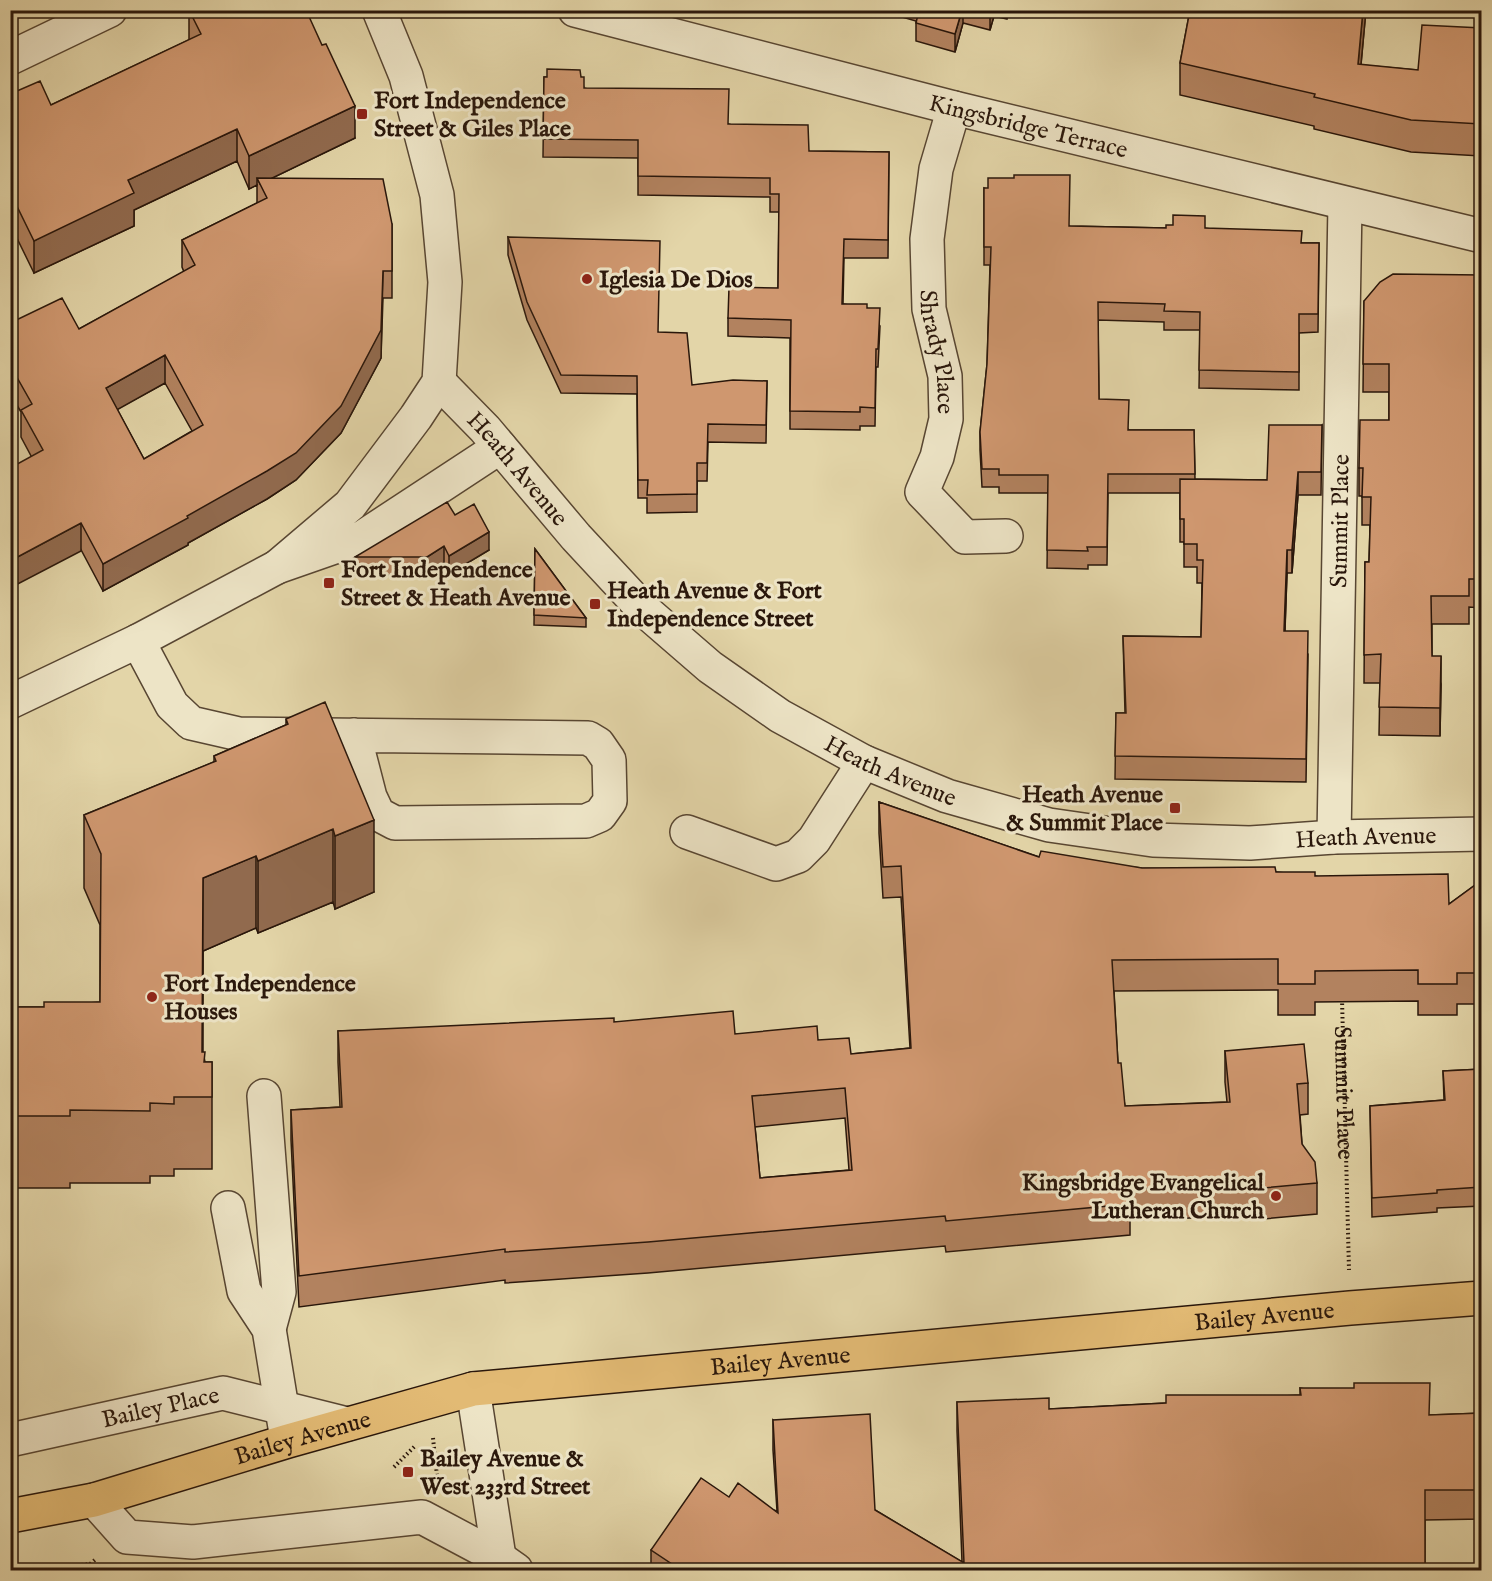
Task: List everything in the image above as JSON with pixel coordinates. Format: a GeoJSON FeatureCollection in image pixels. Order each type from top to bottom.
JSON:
{"type":"FeatureCollection","features":[{"type":"Feature","properties":{"kind":"main road","name":"Bailey Avenue"},"geometry":{"type":"LineString","coordinates":[[10,1516],[94,1500],[288,1441],[473,1389],[1350,1308],[1482,1298]]}},
{"type":"Feature","properties":{"kind":"street"},"geometry":{"type":"LineString","coordinates":[[10,58],[110,10]]}},
{"type":"Feature","properties":{"kind":"street"},"geometry":{"type":"LineString","coordinates":[[277,567],[350,505],[416,417],[439,382],[445,282],[437,195],[406,76],[379,10]]}},
{"type":"Feature","properties":{"kind":"street","name":"Kingsbridge Terrace"},"geometry":{"type":"LineString","coordinates":[[575,10],[954,108],[1482,236]]}},
{"type":"Feature","properties":{"kind":"street","name":"Shrady Place"},"geometry":{"type":"LineString","coordinates":[[954,108],[936,169],[927,239],[929,309],[945,376],[946,419],[938,457],[922,492],[965,537],[1006,536]]}},
{"type":"Feature","properties":{"kind":"street","name":"Summit Place"},"geometry":{"type":"LineString","coordinates":[[1334,837],[1345,204]]}},
{"type":"Feature","properties":{"kind":"street","name":"Heath Avenue"},"geometry":{"type":"LineString","coordinates":[[439,382],[465,407],[576,537],[643,609],[710,668],[780,716],[864,762],[947,796],[1049,825],[1153,840],[1250,843],[1334,837],[1482,834]]}},
{"type":"Feature","properties":{"kind":"street"},"geometry":{"type":"LineString","coordinates":[[10,702],[138,641],[277,567],[363,537],[500,447]]}},
{"type":"Feature","properties":{"kind":"street"},"geometry":{"type":"LineString","coordinates":[[138,641],[172,705],[191,723],[239,734],[354,735],[588,738],[598,744],[609,760],[610,801],[600,815],[586,821],[396,823],[378,814],[370,797],[354,735]]}},
{"type":"Feature","properties":{"kind":"street"},"geometry":{"type":"LineString","coordinates":[[687,832],[776,864],[798,856],[814,840],[864,762]]}},
{"type":"Feature","properties":{"kind":"street"},"geometry":{"type":"LineString","coordinates":[[264,1096],[279,1292],[269,1329]]}},
{"type":"Feature","properties":{"kind":"street"},"geometry":{"type":"LineString","coordinates":[[228,1208],[244,1291],[269,1329],[288,1441]]}},
{"type":"Feature","properties":{"kind":"street"},"geometry":{"type":"LineString","coordinates":[[473,1389],[505,1566]]}},
{"type":"Feature","properties":{"kind":"street","name":"Bailey Place"},"geometry":{"type":"LineString","coordinates":[[10,1440],[223,1393],[347,1424]]}},
{"type":"Feature","properties":{"kind":"street"},"geometry":{"type":"LineString","coordinates":[[94,1500],[127,1537],[193,1542],[422,1517],[505,1566]]}},
{"type":"Feature","properties":{"kind":"path","name":"Summit Place"},"geometry":{"type":"LineString","coordinates":[[1342,994],[1350,1308]]}},
{"type":"Feature","properties":{"kind":"path"},"geometry":{"type":"LineString","coordinates":[[432,1429],[434,1458]]}},
{"type":"Feature","properties":{"kind":"path"},"geometry":{"type":"LineString","coordinates":[[32,1570],[90,1564],[127,1537]]}},
{"type":"Feature","properties":{"kind":"building"},"geometry":{"type":"Polygon","coordinates":[[[189,10],[306,10],[322,45],[326,44],[355,106],[249,156],[237,129],[128,180],[134,193],[34,241],[10,192],[10,94],[40,81],[51,105],[201,34],[189,10]]]}},
{"type":"Feature","properties":{"kind":"building"},"geometry":{"type":"Polygon","coordinates":[[[919,10],[962,10],[955,34],[916,23],[919,10]]]}},
{"type":"Feature","properties":{"kind":"building"},"geometry":{"type":"Polygon","coordinates":[[[1190,10],[1363,10],[1358,64],[1418,70],[1422,25],[1482,28],[1481,124],[1411,120],[1314,97],[1315,94],[1180,63],[1190,10]]]}},
{"type":"Feature","properties":{"kind":"building"},"geometry":{"type":"Polygon","coordinates":[[[547,69],[580,70],[581,77],[584,77],[584,88],[729,89],[728,124],[808,125],[809,151],[889,152],[888,240],[844,239],[842,304],[867,304],[867,308],[880,308],[878,349],[876,349],[875,408],[860,407],[860,412],[790,411],[791,320],[728,318],[729,287],[778,288],[779,194],[770,194],[770,178],[638,176],[638,140],[543,139],[544,77],[547,77],[547,69]]]}},
{"type":"Feature","properties":{"kind":"building"},"geometry":{"type":"Polygon","coordinates":[[[1014,175],[1070,175],[1069,226],[1166,228],[1166,225],[1173,225],[1173,215],[1205,216],[1205,228],[1302,231],[1301,243],[1319,243],[1318,314],[1299,314],[1299,372],[1199,370],[1200,312],[1164,311],[1165,304],[1098,302],[1099,399],[1129,400],[1128,430],[1194,430],[1195,474],[1108,474],[1107,547],[1087,547],[1088,551],[1047,550],[1048,475],[999,475],[999,469],[982,469],[980,432],[987,364],[991,247],[984,247],[984,188],[988,188],[988,178],[1014,178],[1014,175]]]}},
{"type":"Feature","properties":{"kind":"building"},"geometry":{"type":"Polygon","coordinates":[[[257,178],[383,179],[392,224],[392,271],[383,271],[381,330],[341,406],[296,453],[187,516],[188,518],[103,564],[81,523],[10,561],[10,468],[43,450],[21,410],[32,404],[10,365],[10,323],[62,298],[79,329],[195,265],[182,240],[267,198],[257,178]],[[165,355],[106,388],[144,459],[203,425],[165,355]]]}},
{"type":"Feature","properties":{"kind":"building"},"geometry":{"type":"Polygon","coordinates":[[[508,237],[660,241],[658,332],[687,333],[692,385],[733,380],[767,381],[766,425],[708,424],[707,463],[697,463],[697,494],[647,495],[648,480],[638,480],[637,376],[561,375],[527,302],[508,237]]]}},
{"type":"Feature","properties":{"kind":"building"},"geometry":{"type":"Polygon","coordinates":[[[1393,274],[1482,275],[1482,337],[1477,337],[1476,447],[1482,447],[1482,579],[1469,579],[1469,596],[1431,596],[1432,656],[1441,656],[1440,708],[1379,707],[1381,654],[1364,655],[1365,562],[1369,562],[1371,497],[1362,497],[1363,468],[1359,468],[1360,420],[1389,420],[1389,364],[1363,364],[1364,301],[1380,282],[1393,274]]]}},
{"type":"Feature","properties":{"kind":"building"},"geometry":{"type":"Polygon","coordinates":[[[1269,425],[1322,425],[1321,472],[1298,472],[1292,550],[1287,550],[1284,631],[1308,631],[1306,759],[1115,756],[1116,713],[1126,713],[1123,636],[1201,637],[1203,560],[1197,560],[1197,544],[1184,544],[1184,519],[1180,519],[1180,479],[1267,480],[1269,425]]]}},
{"type":"Feature","properties":{"kind":"building"},"geometry":{"type":"Polygon","coordinates":[[[447,502],[455,515],[474,504],[489,532],[449,556],[444,546],[427,557],[355,557],[447,502]]]}},
{"type":"Feature","properties":{"kind":"building"},"geometry":{"type":"Polygon","coordinates":[[[535,549],[586,618],[534,615],[535,549]]]}},
{"type":"Feature","properties":{"kind":"building"},"geometry":{"type":"Polygon","coordinates":[[[325,702],[374,820],[335,836],[333,829],[258,861],[256,856],[203,878],[202,1052],[205,1052],[204,1062],[212,1062],[212,1097],[174,1097],[174,1104],[150,1103],[150,1111],[70,1110],[70,1116],[10,1116],[10,1007],[44,1007],[44,1002],[100,1002],[101,854],[84,815],[216,761],[214,756],[288,724],[286,719],[325,702]]]}},
{"type":"Feature","properties":{"kind":"building"},"geometry":{"type":"Polygon","coordinates":[[[879,802],[1039,857],[1041,851],[1142,868],[1275,867],[1276,872],[1315,872],[1315,876],[1448,874],[1449,904],[1482,880],[1482,973],[1457,973],[1457,984],[1418,984],[1418,970],[1315,971],[1315,984],[1278,984],[1278,959],[1112,960],[1118,1063],[1121,1063],[1125,1106],[1230,1102],[1225,1051],[1304,1044],[1308,1083],[1297,1084],[1302,1144],[1315,1162],[1317,1183],[1252,1189],[1252,1185],[1129,1189],[1130,1204],[946,1221],[945,1216],[648,1242],[505,1252],[505,1249],[299,1276],[291,1110],[342,1107],[338,1031],[614,1018],[614,1022],[733,1011],[735,1034],[817,1026],[818,1040],[849,1038],[851,1054],[911,1048],[901,866],[883,867],[879,802]],[[845,1088],[752,1096],[760,1178],[852,1170],[845,1088]]]}},
{"type":"Feature","properties":{"kind":"building"},"geometry":{"type":"Polygon","coordinates":[[[1482,1069],[1482,1187],[1372,1198],[1370,1106],[1445,1100],[1443,1071],[1482,1069]]]}},
{"type":"Feature","properties":{"kind":"building"},"geometry":{"type":"Polygon","coordinates":[[[10,1202],[14,1202],[15,1269],[10,1269],[10,1202]]]}},
{"type":"Feature","properties":{"kind":"building"},"geometry":{"type":"Polygon","coordinates":[[[1354,1383],[1430,1383],[1429,1415],[1482,1413],[1482,1490],[1425,1490],[1425,1570],[681,1570],[651,1550],[701,1478],[729,1497],[738,1483],[778,1513],[773,1420],[870,1414],[875,1510],[964,1563],[957,1402],[1049,1398],[1049,1409],[1166,1403],[1166,1395],[1301,1395],[1300,1388],[1354,1388],[1354,1383]]]}},
{"type":"Feature","properties":{"kind":"place","name":"Fort Independence Street & Giles Place"},"geometry":{"type":"Point","coordinates":[362,114]}},
{"type":"Feature","properties":{"kind":"place","name":"Iglesia De Dios"},"geometry":{"type":"Point","coordinates":[587,279]}},
{"type":"Feature","properties":{"kind":"place","name":"Fort Independence Street & Heath Avenue"},"geometry":{"type":"Point","coordinates":[329,583]}},
{"type":"Feature","properties":{"kind":"place","name":"Heath Avenue & Fort Independence Street"},"geometry":{"type":"Point","coordinates":[595,604]}},
{"type":"Feature","properties":{"kind":"place","name":"Heath Avenue & Summit Place"},"geometry":{"type":"Point","coordinates":[1175,808]}},
{"type":"Feature","properties":{"kind":"place","name":"Fort Independence Houses"},"geometry":{"type":"Point","coordinates":[152,997]}},
{"type":"Feature","properties":{"kind":"place","name":"Kingsbridge Evangelical Lutheran Church"},"geometry":{"type":"Point","coordinates":[1276,1196]}},
{"type":"Feature","properties":{"kind":"place","name":"Bailey Avenue & West 233rd Street"},"geometry":{"type":"Point","coordinates":[408,1472]}}]}
